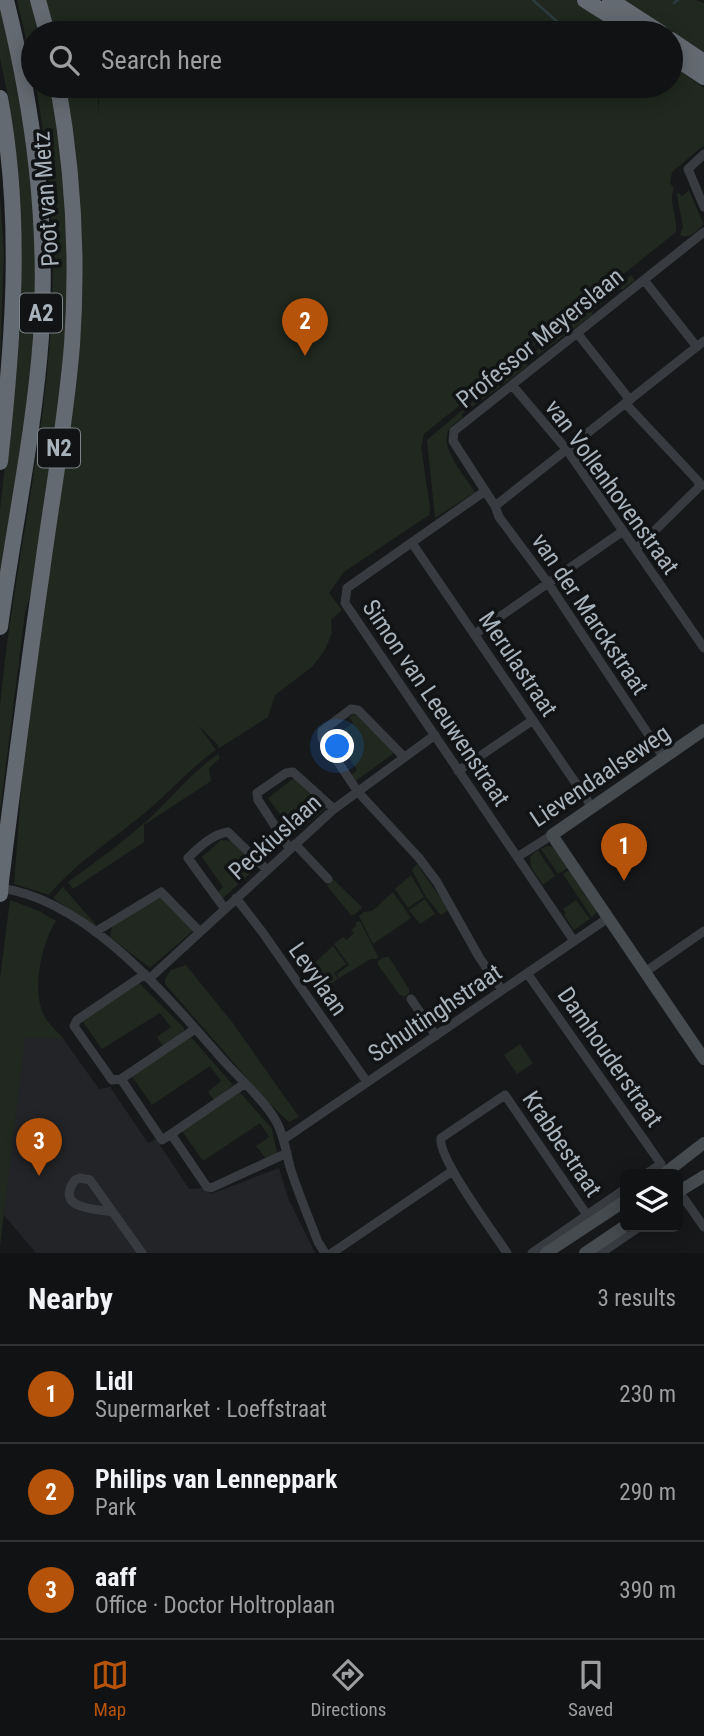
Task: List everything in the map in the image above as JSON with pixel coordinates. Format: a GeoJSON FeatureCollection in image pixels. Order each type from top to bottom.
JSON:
{"type":"FeatureCollection","features":[{"type":"Feature","properties":{"kind":"highway","name":"Poot van Metz"},"geometry":{"type":"LineString","coordinates":[[6,0],[21,61]]}},
{"type":"Feature","properties":{"kind":"highway"},"geometry":{"type":"LineString","coordinates":[[38,0],[44,21]]}},
{"type":"Feature","properties":{"kind":"highway"},"geometry":{"type":"LineString","coordinates":[[585,0],[618,21]]}},
{"type":"Feature","properties":{"kind":"highway"},"geometry":{"type":"LineString","coordinates":[[610,0],[642,21]]}},
{"type":"Feature","properties":{"kind":"highway"},"geometry":{"type":"LineString","coordinates":[[683,48],[704,62]]}},
{"type":"Feature","properties":{"kind":"highway"},"geometry":{"type":"LineString","coordinates":[[683,63],[704,77]]}},
{"type":"Feature","properties":{"kind":"highway","name":"Poot van Metz"},"geometry":{"type":"LineString","coordinates":[[0,627],[35,398],[41,336],[42,282],[37,152],[28,98]]}},
{"type":"Feature","properties":{"kind":"highway","name":"Poot van Metz"},"geometry":{"type":"LineString","coordinates":[[0,887],[72,342],[74,272],[71,200],[68,151],[60,98]]}},
{"type":"Feature","properties":{"kind":"highway","name":"Poot van Metz"},"geometry":{"type":"LineString","coordinates":[[0,99],[9,155],[15,251],[10,366],[0,462]]}},
{"type":"Feature","properties":{"kind":"street"},"geometry":{"type":"LineString","coordinates":[[704,154],[688,169],[704,207]]}},
{"type":"Feature","properties":{"kind":"street","name":"Professor Meyerslaan"},"geometry":{"type":"LineString","coordinates":[[485,491],[453,442],[454,431],[704,232]]}},
{"type":"Feature","properties":{"kind":"street"},"geometry":{"type":"LineString","coordinates":[[495,506],[701,344],[644,280]]}},
{"type":"Feature","properties":{"kind":"street"},"geometry":{"type":"LineString","coordinates":[[578,333],[628,402],[702,485],[636,549]]}},
{"type":"Feature","properties":{"kind":"street","name":"van Vollenhovenstraat"},"geometry":{"type":"LineString","coordinates":[[512,385],[566,450],[704,648]]}},
{"type":"Feature","properties":{"kind":"street"},"geometry":{"type":"LineString","coordinates":[[412,543],[485,491]]}},
{"type":"Feature","properties":{"kind":"street","name":"van der Marckstraat"},"geometry":{"type":"LineString","coordinates":[[485,491],[499,517],[548,583],[664,758]]}},
{"type":"Feature","properties":{"kind":"street"},"geometry":{"type":"LineString","coordinates":[[475,634],[624,531]]}},
{"type":"Feature","properties":{"kind":"street","name":"Simon van Leeuwenstraat"},"geometry":{"type":"LineString","coordinates":[[412,543],[347,587],[345,603],[519,856],[574,941]]}},
{"type":"Feature","properties":{"kind":"street","name":"Merulastraat"},"geometry":{"type":"LineString","coordinates":[[412,543],[592,807]]}},
{"type":"Feature","properties":{"kind":"street"},"geometry":{"type":"LineString","coordinates":[[404,757],[358,710],[351,709],[322,730],[322,738],[358,792],[437,882],[479,957],[502,990]]}},
{"type":"Feature","properties":{"kind":"street"},"geometry":{"type":"LineString","coordinates":[[458,771],[533,720]]}},
{"type":"Feature","properties":{"kind":"street","name":"Lievendaalseweg"},"geometry":{"type":"LineString","coordinates":[[519,856],[704,730]]}},
{"type":"Feature","properties":{"kind":"street","name":"Peckiuslaan"},"geometry":{"type":"LineString","coordinates":[[121,1079],[112,1080],[75,1026],[77,1020],[147,976],[200,932],[334,809],[435,735]]}},
{"type":"Feature","properties":{"kind":"street"},"geometry":{"type":"LineString","coordinates":[[328,879],[293,847],[258,800],[257,793],[286,773],[293,772],[334,809]]}},
{"type":"Feature","properties":{"kind":"street"},"geometry":{"type":"LineString","coordinates":[[225,909],[188,858],[198,848],[220,833],[228,832],[267,870]]}},
{"type":"Feature","properties":{"kind":"street"},"geometry":{"type":"LineString","coordinates":[[552,835],[704,1059]]}},
{"type":"Feature","properties":{"kind":"street"},"geometry":{"type":"LineString","coordinates":[[0,887],[48,901],[95,932],[147,976],[244,1084],[275,1119],[318,1242],[325,1253]]}},
{"type":"Feature","properties":{"kind":"street"},"geometry":{"type":"LineString","coordinates":[[95,932],[161,892],[200,932]]}},
{"type":"Feature","properties":{"kind":"street","name":"Levylaan"},"geometry":{"type":"LineString","coordinates":[[236,898],[367,1082]]}},
{"type":"Feature","properties":{"kind":"street","name":"Schultinghstraat"},"geometry":{"type":"LineString","coordinates":[[284,1139],[608,918]]}},
{"type":"Feature","properties":{"kind":"street"},"geometry":{"type":"LineString","coordinates":[[645,972],[704,931]]}},
{"type":"Feature","properties":{"kind":"street","name":"Damhouderstraat"},"geometry":{"type":"LineString","coordinates":[[527,973],[663,1169]]}},
{"type":"Feature","properties":{"kind":"street"},"geometry":{"type":"LineString","coordinates":[[411,999],[436,1036]]}},
{"type":"Feature","properties":{"kind":"street"},"geometry":{"type":"LineString","coordinates":[[195,1029],[121,1079],[162,1140],[244,1084]]}},
{"type":"Feature","properties":{"kind":"street","name":"Krabbestraat"},"geometry":{"type":"LineString","coordinates":[[451,1172],[439,1144],[441,1138],[505,1094],[587,1215]]}},
{"type":"Feature","properties":{"kind":"street"},"geometry":{"type":"LineString","coordinates":[[171,1134],[207,1187],[211,1188],[287,1153]]}},
{"type":"Feature","properties":{"kind":"street"},"geometry":{"type":"LineString","coordinates":[[663,1169],[704,1143]]}},
{"type":"Feature","properties":{"kind":"street"},"geometry":{"type":"LineString","coordinates":[[332,1253],[451,1172],[507,1253]]}},
{"type":"Feature","properties":{"kind":"street"},"geometry":{"type":"LineString","coordinates":[[683,1193],[704,1175]]}},
{"type":"Feature","properties":{"kind":"street"},"geometry":{"type":"LineString","coordinates":[[113,1212],[77,1206],[71,1201],[69,1193],[75,1180],[90,1180],[113,1212],[142,1253]]}},
{"type":"Feature","properties":{"kind":"street"},"geometry":{"type":"LineString","coordinates":[[532,1253],[620,1192]]}},
{"type":"Feature","properties":{"kind":"street"},"geometry":{"type":"LineString","coordinates":[[683,1201],[704,1227]]}},
{"type":"Feature","properties":{"kind":"street"},"geometry":{"type":"LineString","coordinates":[[546,1253],[620,1204]]}},
{"type":"Feature","properties":{"kind":"street"},"geometry":{"type":"LineString","coordinates":[[585,1253],[620,1229]]}},
{"type":"Feature","properties":{"kind":"street"},"geometry":{"type":"LineString","coordinates":[[601,1253],[612,1250],[633,1232]]}},
{"type":"Feature","properties":{"kind":"shaded area"},"geometry":{"type":"Polygon","coordinates":[[[17,0],[33,0],[38,21],[22,21],[17,0]]]}},
{"type":"Feature","properties":{"kind":"shaded area"},"geometry":{"type":"Polygon","coordinates":[[[44,0],[575,0],[608,21],[49,21],[44,0]]]}},
{"type":"Feature","properties":{"kind":"shaded area"},"geometry":{"type":"Polygon","coordinates":[[[617,0],[696,0],[704,3],[704,56],[683,42],[683,21],[650,21],[617,0]]]}},
{"type":"Feature","properties":{"kind":"shaded area"},"geometry":{"type":"Polygon","coordinates":[[[0,2],[30,153],[36,261],[30,368],[0,581],[0,510],[19,336],[22,251],[9,101],[0,58],[0,2]]]}},
{"type":"Feature","properties":{"kind":"shaded area"},"geometry":{"type":"Polygon","coordinates":[[[683,73],[704,88],[704,145],[672,172],[670,183],[674,188],[672,199],[676,232],[424,434],[421,447],[429,515],[344,572],[329,593],[342,610],[331,620],[332,633],[325,650],[312,667],[275,695],[268,717],[218,749],[218,745],[198,725],[216,750],[147,811],[83,861],[49,895],[14,884],[25,738],[77,364],[80,325],[79,245],[64,98],[98,98],[98,115],[99,98],[683,98],[683,73]]]}},
{"type":"Feature","properties":{"kind":"shaded area"},"geometry":{"type":"Polygon","coordinates":[[[38,98],[54,98],[61,148],[68,242],[65,367],[33,586],[25,613],[0,813],[0,707],[11,615],[40,431],[50,339],[53,275],[45,149],[38,98]]]}},
{"type":"Feature","properties":{"kind":"shaded area"},"geometry":{"type":"Polygon","coordinates":[[[689,190],[703,223],[692,235],[686,237],[680,235],[683,227],[677,195],[678,192],[682,196],[689,190]]]}},
{"type":"Feature","properties":{"kind":"shaded area"},"geometry":{"type":"Polygon","coordinates":[[[0,196],[4,252],[0,363],[0,196]]]}},
{"type":"Feature","properties":{"kind":"shaded area"},"geometry":{"type":"Polygon","coordinates":[[[631,275],[635,280],[593,310],[592,315],[527,363],[527,366],[504,384],[500,380],[631,275]]]}},
{"type":"Feature","properties":{"kind":"shaded area"},"geometry":{"type":"Polygon","coordinates":[[[496,382],[500,387],[462,414],[462,418],[450,428],[447,437],[454,462],[475,492],[435,518],[427,440],[496,382]]]}},
{"type":"Feature","properties":{"kind":"shaded area"},"geometry":{"type":"Polygon","coordinates":[[[353,714],[359,716],[394,753],[356,781],[351,775],[357,770],[334,736],[353,723],[349,717],[353,714]]]}},
{"type":"Feature","properties":{"kind":"shaded area"},"geometry":{"type":"Polygon","coordinates":[[[218,754],[220,758],[209,768],[211,781],[144,825],[144,842],[73,889],[68,882],[140,827],[191,776],[218,754]]]}},
{"type":"Feature","properties":{"kind":"shaded area"},"geometry":{"type":"Polygon","coordinates":[[[294,778],[326,808],[288,840],[284,835],[290,829],[268,798],[294,778]]]}},
{"type":"Feature","properties":{"kind":"shaded area"},"geometry":{"type":"Polygon","coordinates":[[[221,840],[232,841],[257,867],[222,899],[217,893],[223,887],[202,857],[221,840]]]}},
{"type":"Feature","properties":{"kind":"shaded area"},"geometry":{"type":"Polygon","coordinates":[[[546,846],[553,847],[568,868],[558,874],[541,849],[546,846]]]}},
{"type":"Feature","properties":{"kind":"shaded area"},"geometry":{"type":"Polygon","coordinates":[[[538,850],[555,876],[543,885],[531,867],[530,856],[538,850]]]}},
{"type":"Feature","properties":{"kind":"shaded area"},"geometry":{"type":"Polygon","coordinates":[[[417,864],[449,910],[441,915],[426,897],[412,870],[417,864]]]}},
{"type":"Feature","properties":{"kind":"shaded area"},"geometry":{"type":"Polygon","coordinates":[[[569,870],[597,911],[592,918],[563,874],[569,870]]]}},
{"type":"Feature","properties":{"kind":"shaded area"},"geometry":{"type":"Polygon","coordinates":[[[411,875],[424,897],[408,908],[395,889],[411,875]]]}},
{"type":"Feature","properties":{"kind":"shaded area"},"geometry":{"type":"Polygon","coordinates":[[[333,879],[361,906],[354,915],[351,915],[327,886],[333,879]]]}},
{"type":"Feature","properties":{"kind":"shaded area"},"geometry":{"type":"Polygon","coordinates":[[[63,887],[96,925],[95,927],[53,898],[63,887]]]}},
{"type":"Feature","properties":{"kind":"shaded area"},"geometry":{"type":"Polygon","coordinates":[[[393,892],[411,918],[373,944],[359,916],[372,911],[393,892]]]}},
{"type":"Feature","properties":{"kind":"shaded area"},"geometry":{"type":"Polygon","coordinates":[[[161,896],[194,930],[150,968],[110,937],[112,926],[161,896]]]}},
{"type":"Feature","properties":{"kind":"shaded area"},"geometry":{"type":"Polygon","coordinates":[[[425,899],[435,914],[420,924],[409,910],[425,899]]]}},
{"type":"Feature","properties":{"kind":"shaded area"},"geometry":{"type":"Polygon","coordinates":[[[10,900],[56,921],[43,953],[38,991],[45,1017],[64,1039],[25,1037],[0,1247],[0,978],[10,900]]]}},
{"type":"Feature","properties":{"kind":"shaded area"},"geometry":{"type":"Polygon","coordinates":[[[576,900],[590,919],[574,930],[563,909],[576,900]]]}},
{"type":"Feature","properties":{"kind":"shaded area"},"geometry":{"type":"Polygon","coordinates":[[[360,921],[378,957],[339,978],[337,974],[349,965],[334,944],[343,937],[347,940],[354,933],[351,930],[356,926],[356,922],[360,921]]]}},
{"type":"Feature","properties":{"kind":"shaded area"},"geometry":{"type":"Polygon","coordinates":[[[333,946],[346,964],[334,973],[338,979],[326,987],[312,965],[333,946]]]}},
{"type":"Feature","properties":{"kind":"shaded area"},"geometry":{"type":"Polygon","coordinates":[[[389,957],[409,989],[409,993],[404,997],[378,965],[378,961],[389,957]]]}},
{"type":"Feature","properties":{"kind":"shaded area"},"geometry":{"type":"Polygon","coordinates":[[[186,965],[232,1022],[299,1117],[289,1122],[267,1101],[165,984],[171,970],[186,965]]]}},
{"type":"Feature","properties":{"kind":"shaded area"},"geometry":{"type":"Polygon","coordinates":[[[138,982],[184,1031],[163,1046],[157,1037],[171,1027],[160,1013],[102,1049],[81,1019],[138,982]]]}},
{"type":"Feature","properties":{"kind":"shaded area"},"geometry":{"type":"Polygon","coordinates":[[[15,1030],[62,1037],[99,1089],[110,1087],[148,1143],[156,1139],[189,1189],[203,1188],[211,1194],[279,1168],[288,1198],[315,1253],[36,1253],[2,1213],[15,1030]]]}},
{"type":"Feature","properties":{"kind":"shaded area"},"geometry":{"type":"Polygon","coordinates":[[[190,1036],[233,1085],[214,1100],[208,1092],[221,1081],[210,1066],[152,1105],[131,1075],[190,1036]]]}},
{"type":"Feature","properties":{"kind":"shaded area"},"geometry":{"type":"Polygon","coordinates":[[[520,1044],[533,1063],[517,1074],[504,1055],[520,1044]]]}},
{"type":"Feature","properties":{"kind":"shaded area"},"geometry":{"type":"Polygon","coordinates":[[[238,1090],[272,1129],[277,1153],[267,1160],[256,1146],[269,1137],[260,1123],[203,1161],[182,1131],[238,1090]]]}},
{"type":"Feature","properties":{"kind":"waterway"},"geometry":{"type":"LineString","coordinates":[[533,0],[557,21]]}},
{"type":"Feature","properties":{"kind":"waterway"},"geometry":{"type":"LineString","coordinates":[[674,3],[678,0]]}},
{"type":"Feature","properties":{"kind":"place","name":"Philips van Lenneppark"},"geometry":{"type":"Point","coordinates":[305,356]}},
{"type":"Feature","properties":{"kind":"place","name":"Lidl"},"geometry":{"type":"Point","coordinates":[624,881]}},
{"type":"Feature","properties":{"kind":"place","name":"aaff"},"geometry":{"type":"Point","coordinates":[39,1176]}}]}
